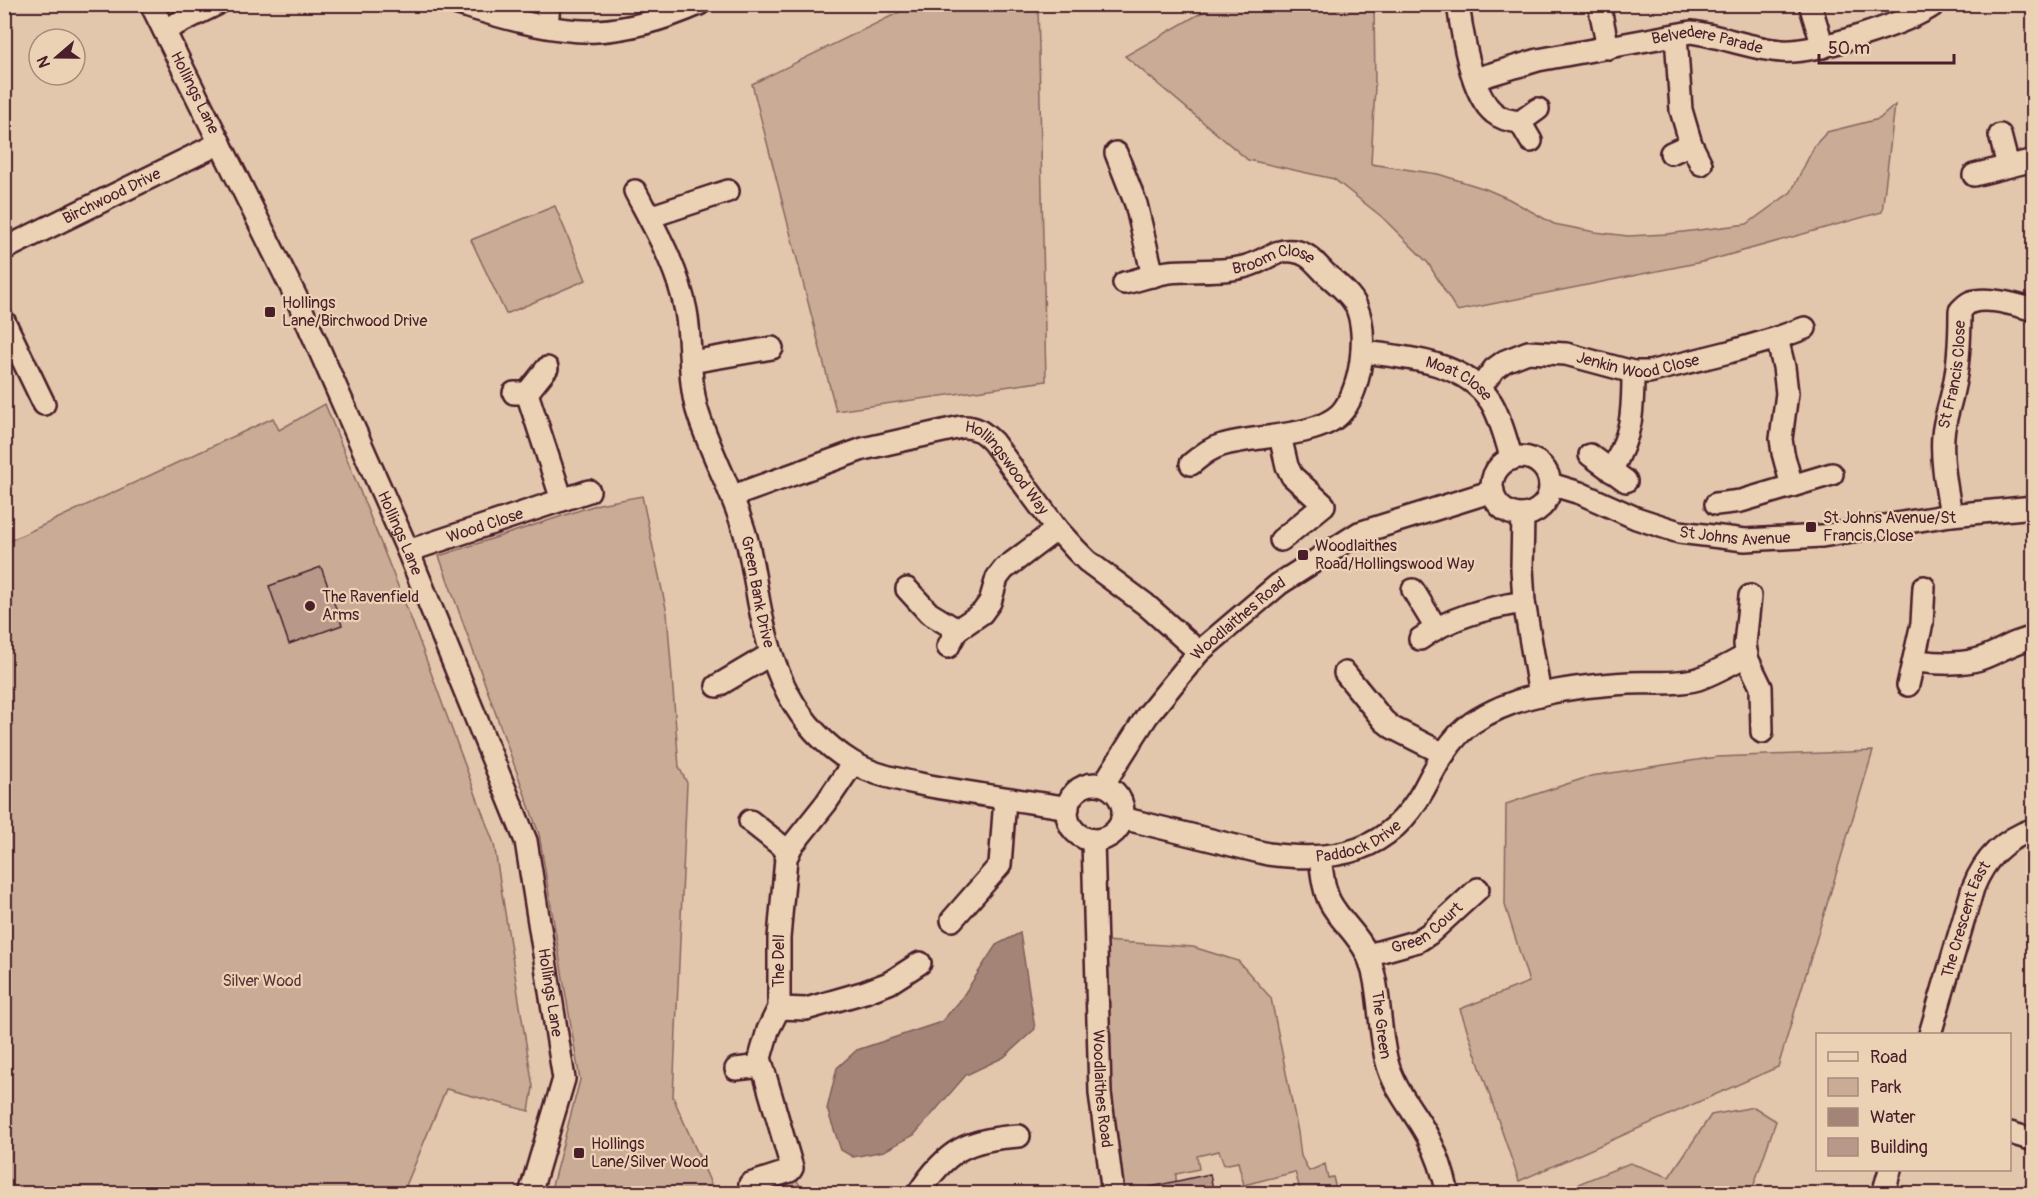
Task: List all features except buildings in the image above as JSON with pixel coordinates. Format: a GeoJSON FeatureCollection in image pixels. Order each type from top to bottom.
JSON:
{"type":"FeatureCollection","features":[{"type":"Feature","properties":{"kind":"street","name":"Hollings Lane"},"geometry":{"type":"LineString","coordinates":[[151,4],[297,299],[408,551],[526,841],[564,1079],[530,1194]]}},
{"type":"Feature","properties":{"kind":"street"},"geometry":{"type":"LineString","coordinates":[[164,30],[217,4]]}},
{"type":"Feature","properties":{"kind":"street"},"geometry":{"type":"LineString","coordinates":[[458,4],[547,26],[598,31],[636,26],[666,18],[699,4]]}},
{"type":"Feature","properties":{"kind":"street"},"geometry":{"type":"LineString","coordinates":[[547,26],[549,4]]}},
{"type":"Feature","properties":{"kind":"street"},"geometry":{"type":"LineString","coordinates":[[1458,4],[1464,45],[1481,98],[1499,117],[1520,122],[1531,141]]}},
{"type":"Feature","properties":{"kind":"street"},"geometry":{"type":"LineString","coordinates":[[1599,4],[1608,48]]}},
{"type":"Feature","properties":{"kind":"street"},"geometry":{"type":"LineString","coordinates":[[1810,4],[1823,47]]}},
{"type":"Feature","properties":{"kind":"street","name":"Belvedere Parade"},"geometry":{"type":"LineString","coordinates":[[1475,79],[1538,60],[1692,32],[1781,51],[1805,51],[1908,19],[1935,4]]}},
{"type":"Feature","properties":{"kind":"street"},"geometry":{"type":"LineString","coordinates":[[1676,35],[1681,110],[1691,144],[1701,164]]}},
{"type":"Feature","properties":{"kind":"street"},"geometry":{"type":"LineString","coordinates":[[1520,122],[1538,109]]}},
{"type":"Feature","properties":{"kind":"street"},"geometry":{"type":"LineString","coordinates":[[2000,135],[2008,166]]}},
{"type":"Feature","properties":{"kind":"street","name":"Birchwood Drive"},"geometry":{"type":"LineString","coordinates":[[4,249],[220,143]]}},
{"type":"Feature","properties":{"kind":"street"},"geometry":{"type":"LineString","coordinates":[[1671,153],[1691,144]]}},
{"type":"Feature","properties":{"kind":"street"},"geometry":{"type":"LineString","coordinates":[[1116,153],[1136,204],[1153,276]]}},
{"type":"Feature","properties":{"kind":"street"},"geometry":{"type":"LineString","coordinates":[[1974,175],[2034,160]]}},
{"type":"Feature","properties":{"kind":"street","name":"Green Bank Drive"},"geometry":{"type":"LineString","coordinates":[[635,191],[672,265],[682,294],[697,410],[733,496],[746,537],[771,654],[793,703],[808,727],[853,763],[875,772],[907,781],[978,795],[1068,808]]}},
{"type":"Feature","properties":{"kind":"street"},"geometry":{"type":"LineString","coordinates":[[649,217],[728,191]]}},
{"type":"Feature","properties":{"kind":"street","name":"Broom Close"},"geometry":{"type":"LineString","coordinates":[[1125,283],[1167,272],[1234,268],[1254,264],[1273,253],[1289,250],[1306,254],[1356,304],[1361,321],[1362,352]]}},
{"type":"Feature","properties":{"kind":"street","name":"St Francis Close"},"geometry":{"type":"LineString","coordinates":[[1951,516],[1945,482],[1943,438],[1957,368],[1960,311],[1969,302],[1982,300],[2019,305],[2034,310]]}},
{"type":"Feature","properties":{"kind":"street"},"geometry":{"type":"LineString","coordinates":[[4,321],[44,404]]}},
{"type":"Feature","properties":{"kind":"street","name":"Jenkin Wood Close"},"geometry":{"type":"LineString","coordinates":[[1480,388],[1494,369],[1505,361],[1528,352],[1566,354],[1633,372],[1648,372],[1777,338],[1805,328]]}},
{"type":"Feature","properties":{"kind":"street"},"geometry":{"type":"LineString","coordinates":[[1777,338],[1787,393],[1781,439],[1792,486]]}},
{"type":"Feature","properties":{"kind":"street"},"geometry":{"type":"LineString","coordinates":[[692,362],[772,348]]}},
{"type":"Feature","properties":{"kind":"street"},"geometry":{"type":"LineString","coordinates":[[1191,464],[1206,452],[1222,445],[1281,436],[1317,426],[1338,416],[1348,404],[1355,387],[1362,352]]}},
{"type":"Feature","properties":{"kind":"street","name":"Moat Close"},"geometry":{"type":"LineString","coordinates":[[1362,352],[1420,359],[1464,377],[1480,388],[1492,404],[1512,459]]}},
{"type":"Feature","properties":{"kind":"street"},"geometry":{"type":"LineString","coordinates":[[547,368],[520,393],[562,500]]}},
{"type":"Feature","properties":{"kind":"street"},"geometry":{"type":"LineString","coordinates":[[1590,455],[1618,476],[1622,451],[1630,429],[1633,372]]}},
{"type":"Feature","properties":{"kind":"street","name":"Hollingswood Way"},"geometry":{"type":"LineString","coordinates":[[733,496],[863,449],[971,426],[983,432],[993,442],[1057,529],[1087,561],[1145,603],[1199,652]]}},
{"type":"Feature","properties":{"kind":"street"},"geometry":{"type":"LineString","coordinates":[[1281,436],[1287,466],[1292,476],[1324,505],[1281,540]]}},
{"type":"Feature","properties":{"kind":"street"},"geometry":{"type":"LineString","coordinates":[[1522,457],[1532,459],[1547,472],[1550,494],[1538,511],[1523,515],[1509,513],[1500,507],[1492,490],[1493,480],[1503,464],[1512,459],[1522,457]]}},
{"type":"Feature","properties":{"kind":"street"},"geometry":{"type":"LineString","coordinates":[[1716,504],[1741,501],[1832,474]]}},
{"type":"Feature","properties":{"kind":"street","name":"St Johns Avenue"},"geometry":{"type":"LineString","coordinates":[[1550,484],[1580,493],[1636,518],[1679,532],[1745,540],[1822,536],[1951,516],[2034,507]]}},
{"type":"Feature","properties":{"kind":"street","name":"Wood Close"},"geometry":{"type":"LineString","coordinates":[[408,551],[589,490]]}},
{"type":"Feature","properties":{"kind":"street","name":"Woodlaithes Road"},"geometry":{"type":"LineString","coordinates":[[1103,785],[1147,717],[1199,652],[1279,584],[1359,533],[1492,490]]}},
{"type":"Feature","properties":{"kind":"street"},"geometry":{"type":"LineString","coordinates":[[1523,515],[1524,602],[1540,695]]}},
{"type":"Feature","properties":{"kind":"street"},"geometry":{"type":"LineString","coordinates":[[908,589],[952,639],[986,608],[997,578],[1004,569],[1057,529]]}},
{"type":"Feature","properties":{"kind":"street"},"geometry":{"type":"LineString","coordinates":[[1908,685],[1922,623],[1924,586]]}},
{"type":"Feature","properties":{"kind":"street"},"geometry":{"type":"LineString","coordinates":[[1413,590],[1428,633],[1493,607],[1524,602]]}},
{"type":"Feature","properties":{"kind":"street"},"geometry":{"type":"LineString","coordinates":[[1750,596],[1745,644],[1747,655],[1761,687],[1762,732]]}},
{"type":"Feature","properties":{"kind":"street"},"geometry":{"type":"LineString","coordinates":[[1914,661],[1961,662],[1983,658],[2019,641],[2034,638]]}},
{"type":"Feature","properties":{"kind":"street"},"geometry":{"type":"LineString","coordinates":[[717,686],[771,654]]}},
{"type":"Feature","properties":{"kind":"street","name":"Paddock Drive"},"geometry":{"type":"LineString","coordinates":[[1122,818],[1268,854],[1292,857],[1320,857],[1363,848],[1400,824],[1444,754],[1471,724],[1514,703],[1540,695],[1590,686],[1696,680],[1747,655]]}},
{"type":"Feature","properties":{"kind":"street"},"geometry":{"type":"LineString","coordinates":[[1345,673],[1384,721],[1444,754]]}},
{"type":"Feature","properties":{"kind":"street","name":"The Dell"},"geometry":{"type":"LineString","coordinates":[[750,1184],[790,1171],[792,1168],[760,1058],[768,1030],[778,1008],[779,938],[786,858],[853,763]]}},
{"type":"Feature","properties":{"kind":"street"},"geometry":{"type":"LineString","coordinates":[[1095,784],[1112,790],[1119,798],[1123,811],[1118,828],[1112,834],[1093,840],[1081,836],[1073,829],[1069,820],[1068,808],[1070,800],[1078,790],[1095,784]]}},
{"type":"Feature","properties":{"kind":"street"},"geometry":{"type":"LineString","coordinates":[[952,920],[999,865],[1005,799]]}},
{"type":"Feature","properties":{"kind":"street"},"geometry":{"type":"LineString","coordinates":[[750,821],[789,852]]}},
{"type":"Feature","properties":{"kind":"street","name":"The Crescent East"},"geometry":{"type":"LineString","coordinates":[[1931,1033],[1973,888],[1982,867],[1998,849],[2020,834],[2034,829]]}},
{"type":"Feature","properties":{"kind":"street","name":"Woodlaithes Road"},"geometry":{"type":"LineString","coordinates":[[1093,840],[1100,1093],[1113,1194]]}},
{"type":"Feature","properties":{"kind":"street","name":"The Green"},"geometry":{"type":"LineString","coordinates":[[1320,857],[1329,900],[1356,935],[1368,956],[1387,1061],[1394,1082],[1429,1139],[1448,1194]]}},
{"type":"Feature","properties":{"kind":"street","name":"Green Court"},"geometry":{"type":"LineString","coordinates":[[1368,956],[1418,941],[1478,889]]}},
{"type":"Feature","properties":{"kind":"street"},"geometry":{"type":"LineString","coordinates":[[778,1008],[806,1009],[865,992],[889,983],[920,963]]}},
{"type":"Feature","properties":{"kind":"street"},"geometry":{"type":"LineString","coordinates":[[736,1069],[762,1066]]}},
{"type":"Feature","properties":{"kind":"street"},"geometry":{"type":"LineString","coordinates":[[2011,1133],[2034,1140]]}},
{"type":"Feature","properties":{"kind":"street"},"geometry":{"type":"LineString","coordinates":[[918,1194],[939,1166],[964,1146],[995,1137],[1019,1136]]}},
{"type":"Feature","properties":{"kind":"street"},"geometry":{"type":"LineString","coordinates":[[1883,1194],[1890,1171]]}},
{"type":"Feature","properties":{"kind":"green space"},"geometry":{"type":"Polygon","coordinates":[[[916,4],[1038,5],[1046,381],[836,411],[752,84],[916,4]]]}},
{"type":"Feature","properties":{"kind":"green space"},"geometry":{"type":"Polygon","coordinates":[[[1215,5],[1374,5],[1375,86],[1371,164],[1438,174],[1486,189],[1554,224],[1628,236],[1667,234],[1747,224],[1791,192],[1815,145],[1827,132],[1879,119],[1895,105],[1882,212],[1707,261],[1457,311],[1428,263],[1382,217],[1334,179],[1248,160],[1125,56],[1215,5]]]}},
{"type":"Feature","properties":{"kind":"green space"},"geometry":{"type":"Polygon","coordinates":[[[555,206],[586,280],[506,314],[471,240],[555,206]]]}},
{"type":"Feature","properties":{"kind":"green space","name":"Silver Wood"},"geometry":{"type":"Polygon","coordinates":[[[325,404],[412,621],[494,844],[533,1087],[529,1111],[446,1089],[403,1193],[5,1193],[5,543],[273,418],[279,430],[325,404]]]}},
{"type":"Feature","properties":{"kind":"green space"},"geometry":{"type":"Polygon","coordinates":[[[642,496],[667,613],[679,767],[687,783],[673,1097],[715,1193],[550,1193],[580,1080],[539,834],[439,556],[599,504],[642,496]]]}},
{"type":"Feature","properties":{"kind":"green space"},"geometry":{"type":"Polygon","coordinates":[[[1873,751],[1778,1067],[1519,1181],[1460,1009],[1529,982],[1505,905],[1506,804],[1591,776],[1717,757],[1873,751]]]}},
{"type":"Feature","properties":{"kind":"green space"},"geometry":{"type":"Polygon","coordinates":[[[1104,941],[1193,947],[1238,961],[1271,998],[1301,1156],[1309,1171],[1325,1164],[1328,1178],[1333,1177],[1337,1193],[1301,1193],[1295,1172],[1244,1185],[1238,1162],[1224,1165],[1219,1151],[1197,1156],[1199,1169],[1176,1174],[1176,1182],[1139,1190],[1139,1193],[1113,1193],[1104,941]]]}},
{"type":"Feature","properties":{"kind":"green space"},"geometry":{"type":"Polygon","coordinates":[[[1754,1107],[1776,1121],[1751,1193],[1566,1193],[1568,1188],[1630,1163],[1669,1177],[1711,1115],[1754,1107]]]}},
{"type":"Feature","properties":{"kind":"green space"},"geometry":{"type":"Polygon","coordinates":[[[797,1181],[805,1193],[715,1193],[797,1181]]]}},
{"type":"Feature","properties":{"kind":"water"},"geometry":{"type":"Polygon","coordinates":[[[1020,933],[1035,1029],[1004,1057],[966,1075],[914,1135],[884,1151],[853,1157],[841,1150],[827,1109],[837,1068],[857,1050],[941,1022],[959,1002],[996,945],[1020,933]]]}},
{"type":"Feature","properties":{"kind":"place","name":"Hollings Lane/Birchwood Drive"},"geometry":{"type":"Point","coordinates":[270,312]}},
{"type":"Feature","properties":{"kind":"place","name":"St Johns Avenue/St Francis Close"},"geometry":{"type":"Point","coordinates":[1811,527]}},
{"type":"Feature","properties":{"kind":"place","name":"Woodlaithes Road/Hollingswood Way"},"geometry":{"type":"Point","coordinates":[1303,555]}},
{"type":"Feature","properties":{"kind":"place","name":"The Ravenfield Arms"},"geometry":{"type":"Point","coordinates":[310,606]}},
{"type":"Feature","properties":{"kind":"place","name":"Hollings Lane/Silver Wood"},"geometry":{"type":"Point","coordinates":[579,1153]}}]}
